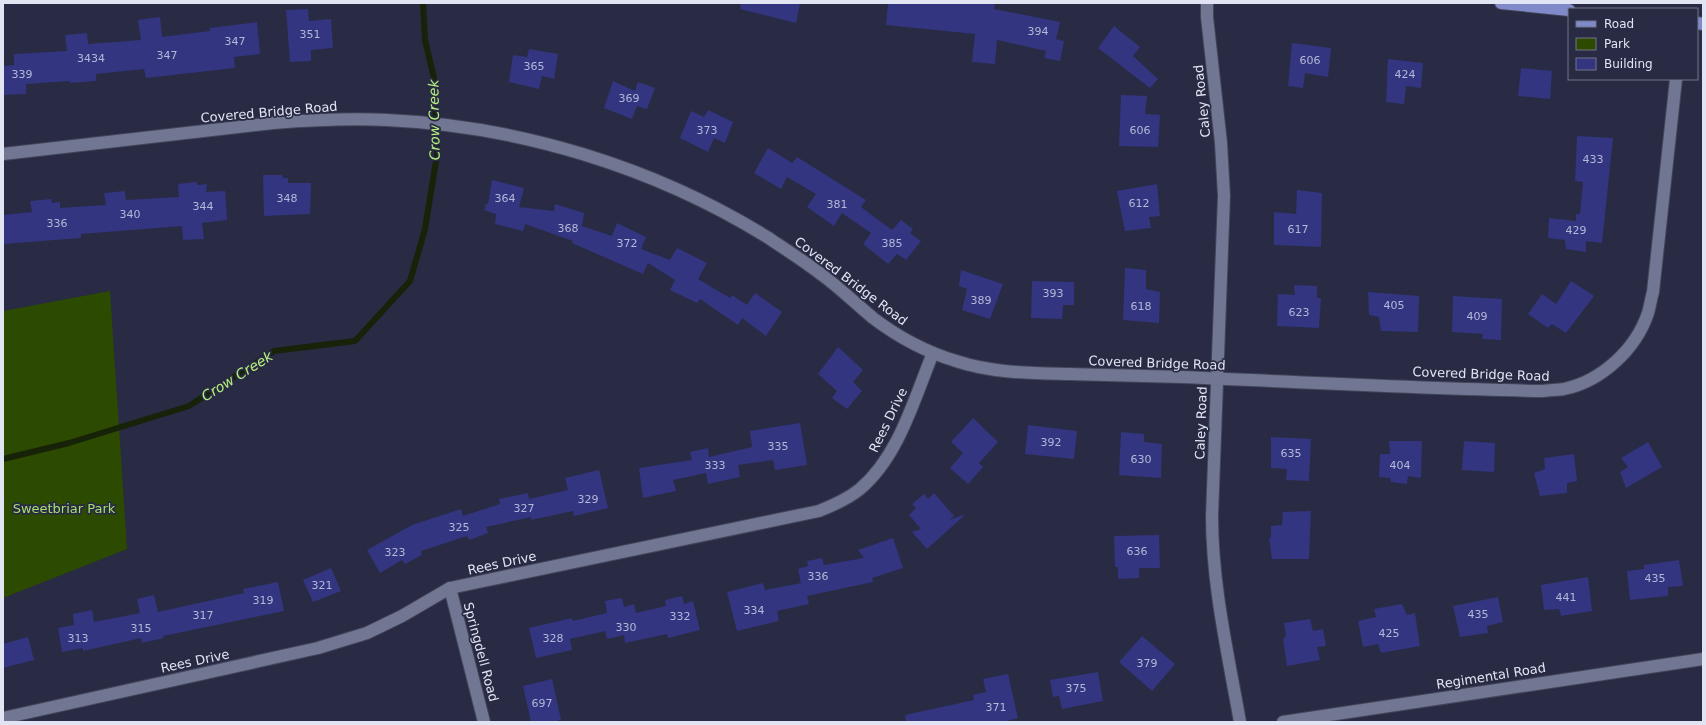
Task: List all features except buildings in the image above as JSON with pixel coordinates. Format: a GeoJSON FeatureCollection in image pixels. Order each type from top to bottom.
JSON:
{"type":"FeatureCollection","features":[{"type":"Feature","properties":{"kind":"main road"},"geometry":{"type":"LineString","coordinates":[[1501,3],[1568,10]]}},
{"type":"Feature","properties":{"kind":"street","name":"Caley Road"},"geometry":{"type":"LineString","coordinates":[[1207,3],[1207,17],[1223,169],[1224,201],[1212,548],[1240,722]]}},
{"type":"Feature","properties":{"kind":"street","name":"Covered Bridge Road"},"geometry":{"type":"LineString","coordinates":[[3,154],[273,123],[351,119],[437,124],[510,136],[568,150],[618,166],[693,197],[766,237],[824,276],[873,318],[892,332],[933,353],[974,367],[997,371],[1543,391],[1565,389],[1586,381],[1606,369],[1624,354],[1637,335],[1648,313],[1653,292],[1676,80]]}},
{"type":"Feature","properties":{"kind":"street","name":"Rees Drive"},"geometry":{"type":"LineString","coordinates":[[3,718],[321,647],[367,633],[402,616],[450,588],[819,511],[840,502],[859,490],[871,479],[889,454],[902,428],[933,353]]}},
{"type":"Feature","properties":{"kind":"street","name":"Springdell Road"},"geometry":{"type":"LineString","coordinates":[[450,588],[484,722]]}},
{"type":"Feature","properties":{"kind":"street","name":"Regimental Road"},"geometry":{"type":"LineString","coordinates":[[1283,722],[1703,659]]}},
{"type":"Feature","properties":{"kind":"green space","name":"Sweetbriar Park"},"geometry":{"type":"Polygon","coordinates":[[[110,291],[127,549],[3,598],[3,311],[110,291]]]}},
{"type":"Feature","properties":{"kind":"waterway","name":"Crow Creek"},"geometry":{"type":"LineString","coordinates":[[3,459],[69,443],[189,406],[274,351],[355,341],[410,281],[425,229],[437,155],[434,78],[425,40],[423,3]]}}]}
